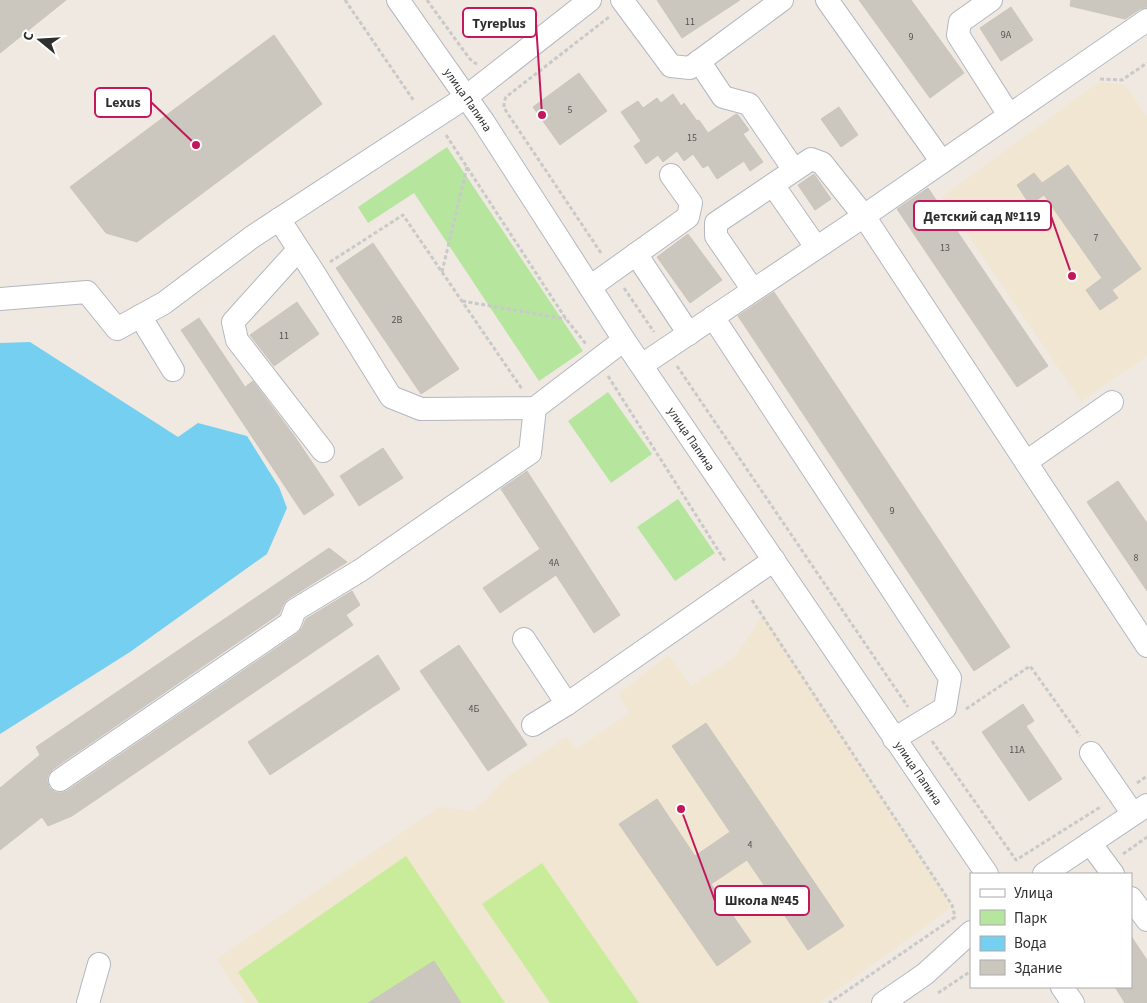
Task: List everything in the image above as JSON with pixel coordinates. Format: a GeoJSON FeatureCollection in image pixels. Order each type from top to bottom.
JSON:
{"type":"FeatureCollection","features":[{"type":"Feature","properties":{"kind":"street","name":"улица Папина"},"geometry":{"type":"LineString","coordinates":[[398,0],[489,130],[624,340],[985,873]]}},
{"type":"Feature","properties":{"kind":"street"},"geometry":{"type":"LineString","coordinates":[[0,299],[87,292],[117,329],[164,303],[252,237],[466,96],[590,0]]}},
{"type":"Feature","properties":{"kind":"street"},"geometry":{"type":"LineString","coordinates":[[623,2],[671,66],[690,68],[782,0]]}},
{"type":"Feature","properties":{"kind":"street"},"geometry":{"type":"LineString","coordinates":[[827,0],[942,162]]}},
{"type":"Feature","properties":{"kind":"street"},"geometry":{"type":"LineString","coordinates":[[991,0],[960,22],[958,36],[1009,115]]}},
{"type":"Feature","properties":{"kind":"street"},"geometry":{"type":"LineString","coordinates":[[642,365],[864,216],[1147,20]]}},
{"type":"Feature","properties":{"kind":"street"},"geometry":{"type":"LineString","coordinates":[[699,61],[723,97],[749,104],[794,170]]}},
{"type":"Feature","properties":{"kind":"street"},"geometry":{"type":"LineString","coordinates":[[753,290],[716,236],[716,223],[811,159],[822,163],[864,216],[1147,646]]}},
{"type":"Feature","properties":{"kind":"street"},"geometry":{"type":"LineString","coordinates":[[590,287],[688,217],[691,203],[671,175]]}},
{"type":"Feature","properties":{"kind":"street"},"geometry":{"type":"LineString","coordinates":[[773,185],[816,247]]}},
{"type":"Feature","properties":{"kind":"street"},"geometry":{"type":"LineString","coordinates":[[279,219],[391,397],[421,409],[535,408],[624,340]]}},
{"type":"Feature","properties":{"kind":"street"},"geometry":{"type":"LineString","coordinates":[[298,250],[233,322],[237,340],[323,451]]}},
{"type":"Feature","properties":{"kind":"street"},"geometry":{"type":"LineString","coordinates":[[636,254],[689,334]]}},
{"type":"Feature","properties":{"kind":"street"},"geometry":{"type":"LineString","coordinates":[[140,316],[173,370]]}},
{"type":"Feature","properties":{"kind":"street"},"geometry":{"type":"LineString","coordinates":[[713,317],[950,678],[945,708],[894,739]]}},
{"type":"Feature","properties":{"kind":"street"},"geometry":{"type":"LineString","coordinates":[[1026,462],[1112,402]]}},
{"type":"Feature","properties":{"kind":"street"},"geometry":{"type":"LineString","coordinates":[[60,780],[290,623],[295,610],[361,570],[530,453],[535,408]]}},
{"type":"Feature","properties":{"kind":"street"},"geometry":{"type":"LineString","coordinates":[[533,725],[567,704],[774,560]]}},
{"type":"Feature","properties":{"kind":"street"},"geometry":{"type":"LineString","coordinates":[[524,639],[567,704]]}},
{"type":"Feature","properties":{"kind":"street"},"geometry":{"type":"LineString","coordinates":[[1045,873],[1140,809],[1120,795],[1091,753]]}},
{"type":"Feature","properties":{"kind":"street"},"geometry":{"type":"LineString","coordinates":[[1090,843],[1112,873]]}},
{"type":"Feature","properties":{"kind":"street"},"geometry":{"type":"LineString","coordinates":[[1132,899],[1147,920]]}},
{"type":"Feature","properties":{"kind":"street"},"geometry":{"type":"LineString","coordinates":[[883,1003],[925,974],[970,933]]}},
{"type":"Feature","properties":{"kind":"street"},"geometry":{"type":"LineString","coordinates":[[88,1003],[99,964]]}},
{"type":"Feature","properties":{"kind":"street"},"geometry":{"type":"LineString","coordinates":[[1063,988],[1073,1003]]}},
{"type":"Feature","properties":{"kind":"path"},"geometry":{"type":"LineString","coordinates":[[345,0],[414,101]]}},
{"type":"Feature","properties":{"kind":"path"},"geometry":{"type":"LineString","coordinates":[[427,0],[469,58],[477,64],[482,63]]}},
{"type":"Feature","properties":{"kind":"path"},"geometry":{"type":"LineString","coordinates":[[623,2],[506,97],[504,102],[504,108],[613,271],[920,723],[1016,860],[1147,776]]}},
{"type":"Feature","properties":{"kind":"path"},"geometry":{"type":"LineString","coordinates":[[446,135],[566,319],[598,359],[725,561]]}},
{"type":"Feature","properties":{"kind":"path"},"geometry":{"type":"LineString","coordinates":[[442,272],[467,166]]}},
{"type":"Feature","properties":{"kind":"path"},"geometry":{"type":"LineString","coordinates":[[314,273],[403,216],[535,408]]}},
{"type":"Feature","properties":{"kind":"path"},"geometry":{"type":"LineString","coordinates":[[461,301],[566,319]]}},
{"type":"Feature","properties":{"kind":"path"},"geometry":{"type":"LineString","coordinates":[[741,582],[952,905],[955,917],[829,1003]]}},
{"type":"Feature","properties":{"kind":"path"},"geometry":{"type":"LineString","coordinates":[[959,714],[1030,666],[1091,753]]}},
{"type":"Feature","properties":{"kind":"path"},"geometry":{"type":"LineString","coordinates":[[933,996],[970,972]]}},
{"type":"Feature","properties":{"kind":"shaded area"},"geometry":{"type":"Polygon","coordinates":[[[1099,82],[1125,85],[1147,117],[1147,356],[1081,401],[942,197],[1099,82]]]}},
{"type":"Feature","properties":{"kind":"shaded area"},"geometry":{"type":"Polygon","coordinates":[[[763,615],[952,907],[819,1003],[245,1003],[217,959],[439,807],[472,811],[487,799],[503,780],[566,737],[577,749],[629,713],[619,694],[668,655],[691,686],[735,657],[763,615]]]}},
{"type":"Feature","properties":{"kind":"green space"},"geometry":{"type":"Polygon","coordinates":[[[447,147],[583,351],[539,381],[414,193],[368,223],[358,207],[447,147]]]}},
{"type":"Feature","properties":{"kind":"green space"},"geometry":{"type":"Polygon","coordinates":[[[608,392],[652,454],[611,483],[568,421],[608,392]]]}},
{"type":"Feature","properties":{"kind":"green space"},"geometry":{"type":"Polygon","coordinates":[[[678,499],[715,553],[675,581],[637,527],[678,499]]]}},
{"type":"Feature","properties":{"kind":"green space"},"geometry":{"type":"Polygon","coordinates":[[[406,856],[505,1003],[259,1003],[238,972],[406,856]]]}},
{"type":"Feature","properties":{"kind":"green space"},"geometry":{"type":"Polygon","coordinates":[[[542,863],[639,1003],[550,1003],[482,904],[542,863]]]}},
{"type":"Feature","properties":{"kind":"water"},"geometry":{"type":"Polygon","coordinates":[[[30,342],[178,437],[198,423],[247,436],[279,487],[287,508],[267,554],[130,652],[0,734],[0,343],[30,342]]]}},
{"type":"Feature","properties":{"kind":"building"},"geometry":{"type":"Polygon","coordinates":[[[0,0],[66,0],[0,53],[0,0]]]}},
{"type":"Feature","properties":{"kind":"building"},"geometry":{"type":"Polygon","coordinates":[[[657,0],[740,0],[682,38],[657,0]]]}},
{"type":"Feature","properties":{"kind":"building"},"geometry":{"type":"Polygon","coordinates":[[[859,0],[911,0],[964,73],[930,98],[859,0]]]}},
{"type":"Feature","properties":{"kind":"building"},"geometry":{"type":"Polygon","coordinates":[[[1071,0],[1147,0],[1147,7],[1140,9],[1125,19],[1070,6],[1071,0]]]}},
{"type":"Feature","properties":{"kind":"building"},"geometry":{"type":"Polygon","coordinates":[[[1011,7],[1033,40],[1001,61],[980,28],[1011,7]]]}},
{"type":"Feature","properties":{"kind":"building"},"geometry":{"type":"Polygon","coordinates":[[[274,35],[322,104],[137,242],[106,233],[70,187],[274,35]]]}},
{"type":"Feature","properties":{"kind":"building"},"geometry":{"type":"Polygon","coordinates":[[[579,73],[607,111],[560,145],[533,107],[579,73]]]}},
{"type":"Feature","properties":{"kind":"building"},"geometry":{"type":"Polygon","coordinates":[[[673,94],[681,106],[684,103],[708,133],[736,114],[738,115],[749,130],[743,134],[763,162],[750,171],[744,161],[717,179],[708,165],[703,168],[693,154],[684,161],[677,151],[663,162],[658,155],[646,164],[634,146],[641,141],[621,112],[638,101],[643,108],[657,98],[661,103],[673,94]]]}},
{"type":"Feature","properties":{"kind":"building"},"geometry":{"type":"Polygon","coordinates":[[[839,107],[858,135],[841,147],[821,119],[839,107]]]}},
{"type":"Feature","properties":{"kind":"building"},"geometry":{"type":"Polygon","coordinates":[[[1068,165],[1141,269],[1112,290],[1118,298],[1100,310],[1086,290],[1102,278],[1044,195],[1030,205],[1017,185],[1034,173],[1042,183],[1068,165]]]}},
{"type":"Feature","properties":{"kind":"building"},"geometry":{"type":"Polygon","coordinates":[[[814,174],[831,199],[815,210],[798,185],[814,174]]]}},
{"type":"Feature","properties":{"kind":"building"},"geometry":{"type":"Polygon","coordinates":[[[928,188],[1048,366],[1017,387],[897,209],[928,188]]]}},
{"type":"Feature","properties":{"kind":"building"},"geometry":{"type":"Polygon","coordinates":[[[688,234],[722,280],[690,303],[657,257],[688,234]]]}},
{"type":"Feature","properties":{"kind":"building"},"geometry":{"type":"Polygon","coordinates":[[[373,243],[459,369],[421,394],[336,268],[373,243]]]}},
{"type":"Feature","properties":{"kind":"building"},"geometry":{"type":"Polygon","coordinates":[[[774,292],[1010,647],[974,671],[738,316],[774,292]]]}},
{"type":"Feature","properties":{"kind":"building"},"geometry":{"type":"Polygon","coordinates":[[[297,302],[319,334],[274,366],[250,335],[297,302]]]}},
{"type":"Feature","properties":{"kind":"building"},"geometry":{"type":"Polygon","coordinates":[[[199,318],[245,387],[253,381],[295,437],[334,495],[304,515],[181,330],[199,318]]]}},
{"type":"Feature","properties":{"kind":"building"},"geometry":{"type":"Polygon","coordinates":[[[383,448],[403,478],[359,506],[340,476],[383,448]]]}},
{"type":"Feature","properties":{"kind":"building"},"geometry":{"type":"Polygon","coordinates":[[[527,471],[620,615],[594,633],[556,575],[500,613],[483,588],[540,549],[501,489],[527,471]]]}},
{"type":"Feature","properties":{"kind":"building"},"geometry":{"type":"Polygon","coordinates":[[[1118,481],[1147,523],[1147,591],[1087,502],[1118,481]]]}},
{"type":"Feature","properties":{"kind":"building"},"geometry":{"type":"Polygon","coordinates":[[[329,548],[347,562],[288,599],[279,614],[53,769],[48,775],[49,787],[55,792],[67,791],[297,634],[306,619],[352,591],[360,605],[346,615],[353,625],[72,816],[48,826],[42,817],[0,850],[0,788],[40,755],[36,747],[329,548]]]}},
{"type":"Feature","properties":{"kind":"building"},"geometry":{"type":"Polygon","coordinates":[[[459,645],[527,745],[488,771],[420,671],[459,645]]]}},
{"type":"Feature","properties":{"kind":"building"},"geometry":{"type":"Polygon","coordinates":[[[378,655],[400,689],[270,775],[248,742],[378,655]]]}},
{"type":"Feature","properties":{"kind":"building"},"geometry":{"type":"Polygon","coordinates":[[[1023,704],[1034,721],[1026,726],[1062,779],[1029,801],[982,732],[1023,704]]]}},
{"type":"Feature","properties":{"kind":"building"},"geometry":{"type":"Polygon","coordinates":[[[706,723],[844,926],[808,950],[747,860],[711,884],[751,942],[717,966],[619,824],[657,799],[695,856],[730,832],[672,746],[706,723]]]}},
{"type":"Feature","properties":{"kind":"building"},"geometry":{"type":"Polygon","coordinates":[[[1132,938],[1147,960],[1147,1003],[1125,1003],[1116,988],[1132,988],[1132,938]]]}},
{"type":"Feature","properties":{"kind":"building"},"geometry":{"type":"Polygon","coordinates":[[[434,961],[461,1003],[368,1003],[434,961]]]}},
{"type":"Feature","properties":{"kind":"place","name":"Tyreplus"},"geometry":{"type":"Point","coordinates":[542,115]}},
{"type":"Feature","properties":{"kind":"place","name":"Lexus"},"geometry":{"type":"Point","coordinates":[196,145]}},
{"type":"Feature","properties":{"kind":"place","name":"Детский сад №119"},"geometry":{"type":"Point","coordinates":[1072,276]}},
{"type":"Feature","properties":{"kind":"place","name":"Школа №45"},"geometry":{"type":"Point","coordinates":[681,809]}}]}
